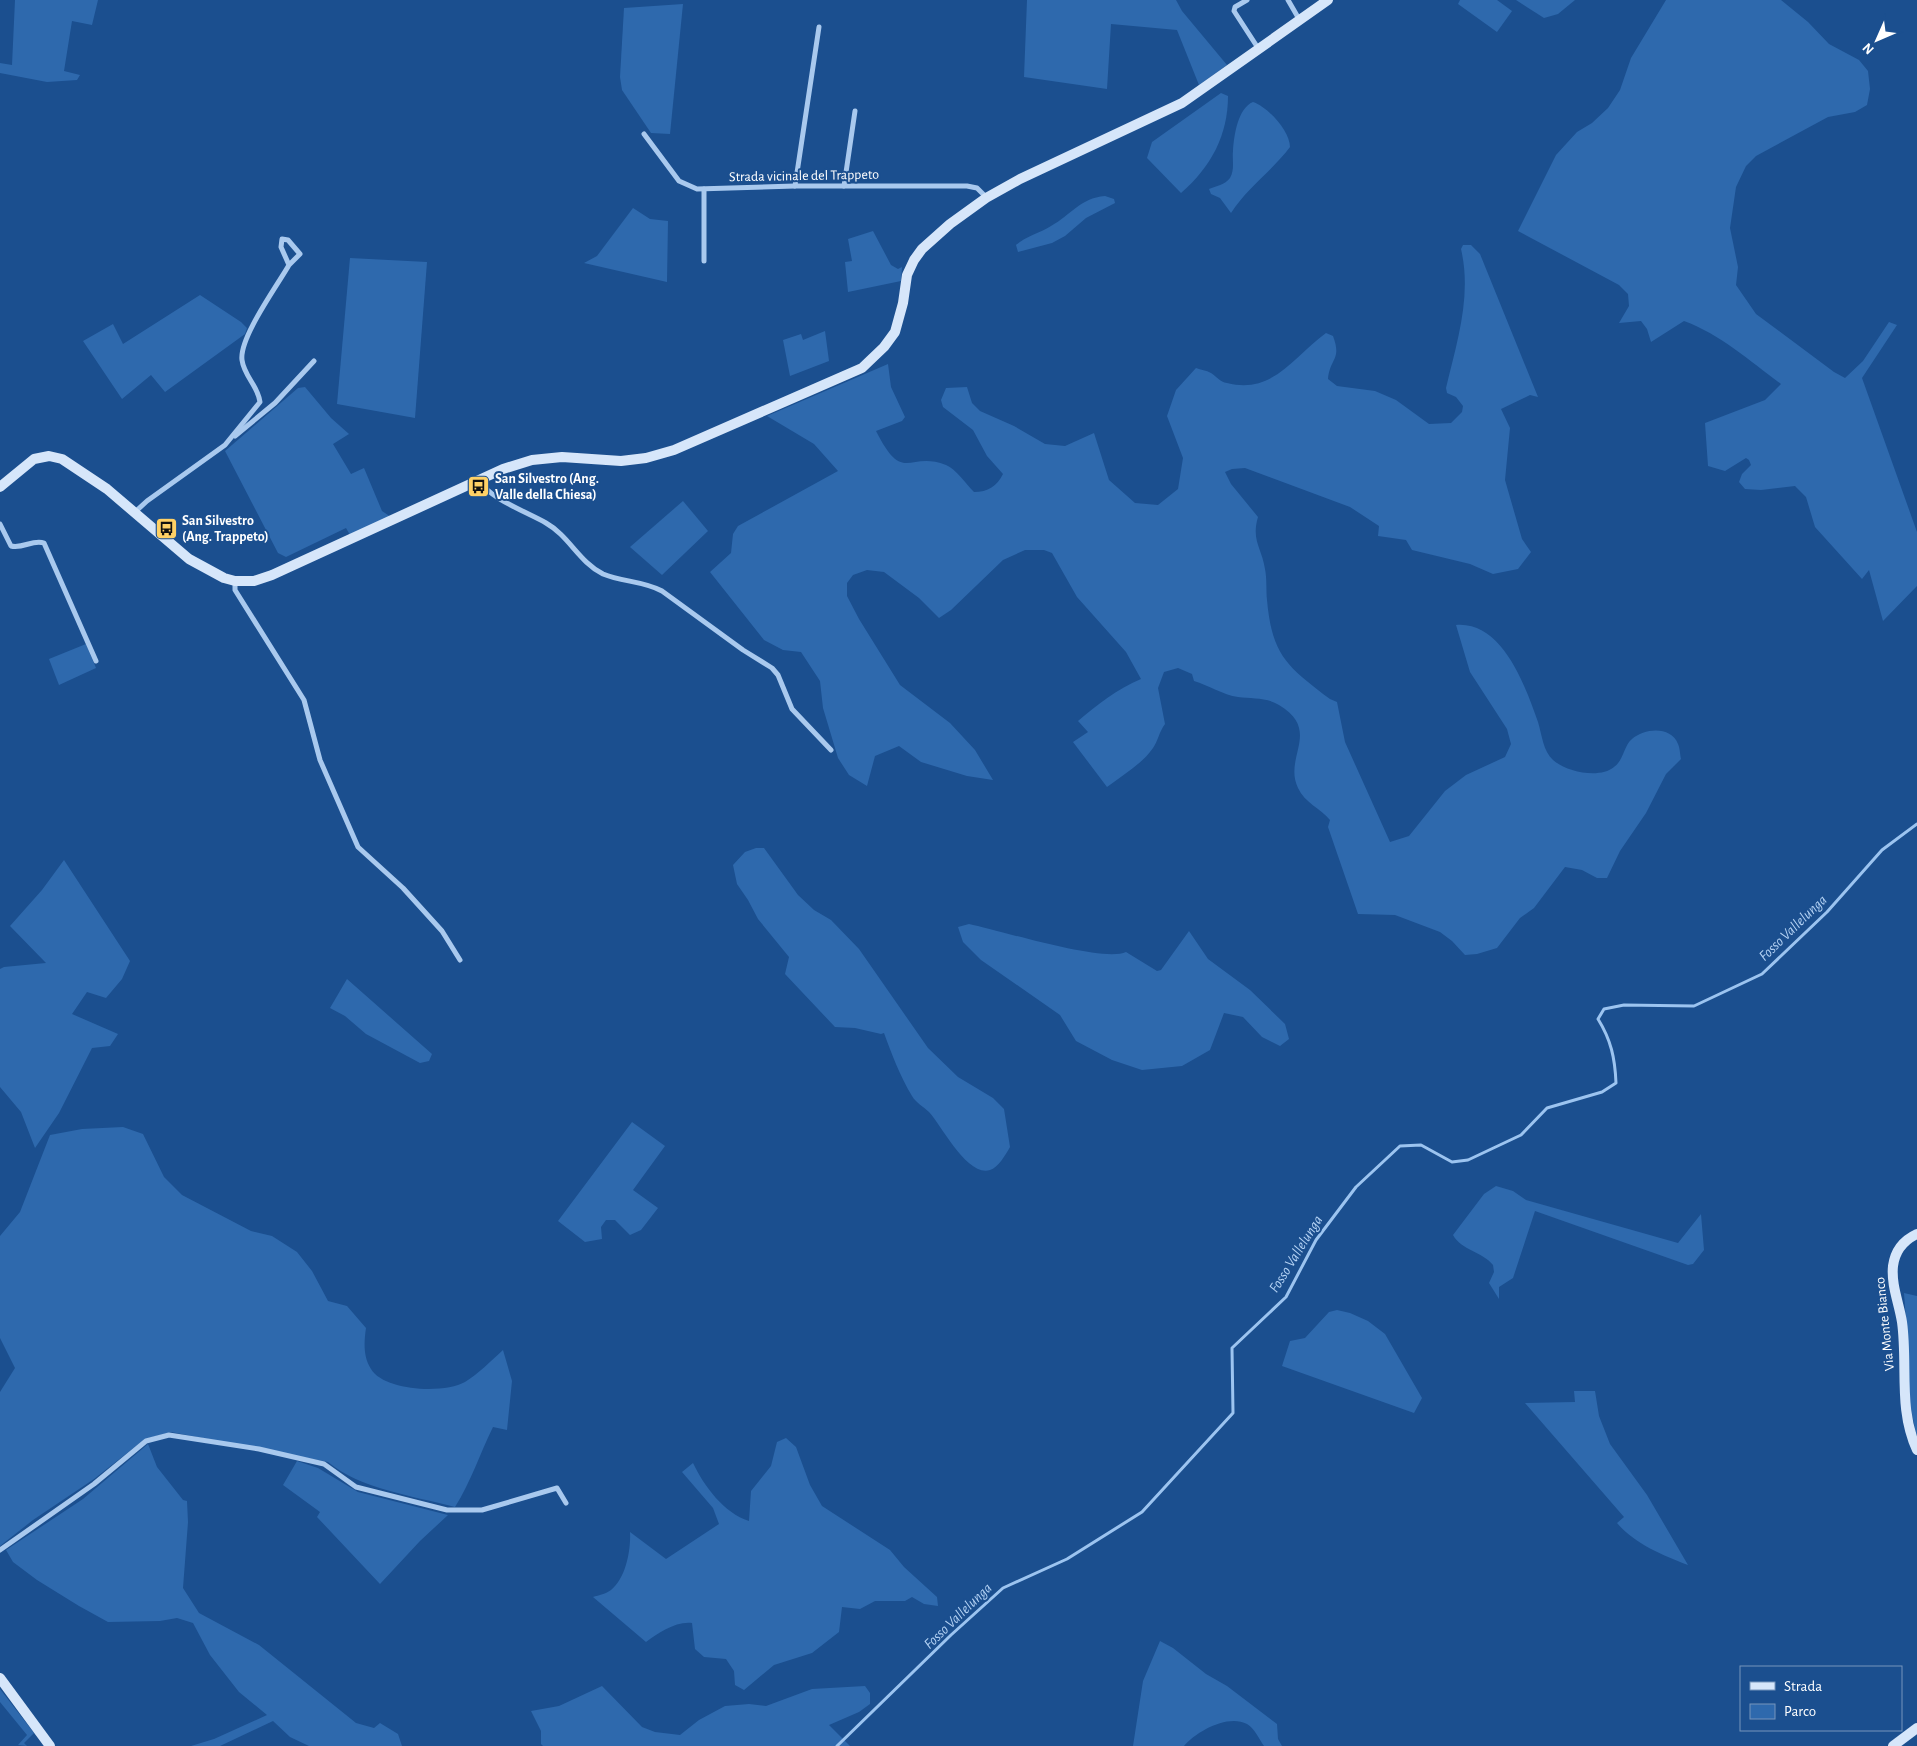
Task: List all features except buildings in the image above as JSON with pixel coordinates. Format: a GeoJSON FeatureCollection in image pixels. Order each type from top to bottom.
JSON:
{"type":"FeatureCollection","features":[{"type":"Feature","properties":{"kind":"street"},"geometry":{"type":"LineString","coordinates":[[1247,0],[1235,8],[1234,11],[1258,48]]}},
{"type":"Feature","properties":{"kind":"street"},"geometry":{"type":"LineString","coordinates":[[1288,0],[1300,19]]}},
{"type":"Feature","properties":{"kind":"street"},"geometry":{"type":"LineString","coordinates":[[0,487],[28,462],[44,456],[54,457],[76,467],[135,512],[189,559],[214,574],[235,581],[254,581],[272,575],[510,466],[532,460],[562,457],[628,460],[674,450],[862,368],[884,347],[895,332],[903,303],[907,275],[918,254],[950,224],[986,198],[1020,179],[1182,103],[1328,0]]}},
{"type":"Feature","properties":{"kind":"street"},"geometry":{"type":"LineString","coordinates":[[795,186],[819,27]]}},
{"type":"Feature","properties":{"kind":"street"},"geometry":{"type":"LineString","coordinates":[[844,186],[855,111]]}},
{"type":"Feature","properties":{"kind":"street","name":"Strada vicinale del Trappeto"},"geometry":{"type":"LineString","coordinates":[[644,134],[680,180],[690,188],[967,186],[982,192],[986,198]]}},
{"type":"Feature","properties":{"kind":"street"},"geometry":{"type":"LineString","coordinates":[[704,189],[704,261]]}},
{"type":"Feature","properties":{"kind":"street"},"geometry":{"type":"LineString","coordinates":[[225,444],[260,402],[259,392],[248,377],[242,362],[241,349],[289,265],[300,254],[288,240],[282,239],[281,247],[289,265]]}},
{"type":"Feature","properties":{"kind":"street"},"geometry":{"type":"LineString","coordinates":[[135,512],[147,501],[225,444],[275,403],[314,361]]}},
{"type":"Feature","properties":{"kind":"street"},"geometry":{"type":"LineString","coordinates":[[479,480],[481,485],[504,500],[549,524],[595,569],[622,580],[654,587],[743,650],[772,668],[792,709],[831,750]]}},
{"type":"Feature","properties":{"kind":"street"},"geometry":{"type":"LineString","coordinates":[[0,524],[11,546],[18,548],[40,541],[44,543],[96,661]]}},
{"type":"Feature","properties":{"kind":"street"},"geometry":{"type":"LineString","coordinates":[[235,581],[235,590],[304,700],[320,760],[358,847],[404,888],[442,932],[460,960]]}},
{"type":"Feature","properties":{"kind":"street","name":"Via Monte Bianco"},"geometry":{"type":"LineString","coordinates":[[1917,1234],[1907,1238],[1899,1249],[1893,1264],[1902,1322],[1906,1420],[1917,1450]]}},
{"type":"Feature","properties":{"kind":"street"},"geometry":{"type":"LineString","coordinates":[[0,1550],[94,1484],[146,1441],[169,1436],[259,1449],[324,1464],[356,1487],[447,1510],[482,1510],[556,1488],[566,1503]]}},
{"type":"Feature","properties":{"kind":"street"},"geometry":{"type":"LineString","coordinates":[[0,1678],[50,1746]]}},
{"type":"Feature","properties":{"kind":"street"},"geometry":{"type":"LineString","coordinates":[[1893,1746],[1917,1728]]}},
{"type":"Feature","properties":{"kind":"green space"},"geometry":{"type":"Polygon","coordinates":[[[15,0],[98,0],[92,25],[72,21],[64,71],[80,75],[77,80],[47,82],[0,73],[0,63],[12,65],[15,0]]]}},
{"type":"Feature","properties":{"kind":"green space"},"geometry":{"type":"Polygon","coordinates":[[[1027,0],[1176,0],[1182,11],[1227,65],[1199,85],[1177,30],[1111,24],[1107,89],[1024,77],[1027,0]]]}},
{"type":"Feature","properties":{"kind":"green space"},"geometry":{"type":"Polygon","coordinates":[[[1460,0],[1497,0],[1512,11],[1497,32],[1458,4],[1460,0]]]}},
{"type":"Feature","properties":{"kind":"green space"},"geometry":{"type":"Polygon","coordinates":[[[1516,0],[1575,0],[1558,14],[1544,18],[1516,0]]]}},
{"type":"Feature","properties":{"kind":"green space"},"geometry":{"type":"Polygon","coordinates":[[[1666,0],[1781,0],[1808,22],[1829,44],[1859,60],[1868,71],[1870,89],[1867,105],[1855,112],[1828,117],[1756,156],[1746,166],[1736,187],[1730,228],[1738,267],[1736,285],[1756,314],[1834,372],[1845,378],[1863,361],[1889,322],[1897,325],[1862,378],[1917,532],[1917,586],[1883,621],[1869,570],[1862,579],[1815,527],[1806,497],[1795,486],[1761,490],[1745,489],[1739,482],[1742,474],[1751,465],[1746,458],[1725,471],[1708,466],[1705,423],[1765,400],[1781,384],[1723,341],[1684,321],[1651,342],[1647,329],[1641,321],[1619,323],[1629,306],[1628,294],[1619,285],[1518,231],[1556,155],[1577,132],[1592,123],[1608,108],[1620,90],[1631,58],[1666,0]]]}},
{"type":"Feature","properties":{"kind":"green space"},"geometry":{"type":"Polygon","coordinates":[[[683,4],[670,134],[651,133],[622,90],[620,77],[624,8],[683,4]]]}},
{"type":"Feature","properties":{"kind":"green space"},"geometry":{"type":"Polygon","coordinates":[[[1221,93],[1228,96],[1225,124],[1221,137],[1209,161],[1192,183],[1181,193],[1147,158],[1152,142],[1221,93]]]}},
{"type":"Feature","properties":{"kind":"green space"},"geometry":{"type":"Polygon","coordinates":[[[1253,102],[1265,109],[1277,120],[1286,134],[1290,147],[1244,196],[1231,213],[1220,198],[1211,194],[1209,189],[1223,184],[1230,178],[1236,130],[1240,116],[1248,105],[1253,102]]]}},
{"type":"Feature","properties":{"kind":"green space"},"geometry":{"type":"Polygon","coordinates":[[[1105,196],[1114,199],[1115,203],[1086,218],[1065,236],[1052,243],[1018,252],[1016,245],[1020,242],[1058,222],[1082,203],[1096,197],[1105,196]]]}},
{"type":"Feature","properties":{"kind":"green space"},"geometry":{"type":"Polygon","coordinates":[[[633,208],[650,219],[668,221],[667,282],[584,263],[597,256],[633,208]]]}},
{"type":"Feature","properties":{"kind":"green space"},"geometry":{"type":"Polygon","coordinates":[[[873,231],[891,265],[898,269],[902,267],[901,281],[848,292],[845,262],[852,261],[848,239],[873,231]]]}},
{"type":"Feature","properties":{"kind":"green space"},"geometry":{"type":"Polygon","coordinates":[[[1463,245],[1471,245],[1480,254],[1538,397],[1530,395],[1501,409],[1510,428],[1505,480],[1522,539],[1531,552],[1518,569],[1493,574],[1470,564],[1412,550],[1406,540],[1378,536],[1379,526],[1350,507],[1245,468],[1232,469],[1225,472],[1231,484],[1258,517],[1256,538],[1266,573],[1269,619],[1278,647],[1293,668],[1303,678],[1330,699],[1337,702],[1345,742],[1390,842],[1409,836],[1445,791],[1466,775],[1505,757],[1511,744],[1507,729],[1470,672],[1456,625],[1472,627],[1486,633],[1499,644],[1509,658],[1526,691],[1547,752],[1553,760],[1566,768],[1583,773],[1608,771],[1617,764],[1629,742],[1637,735],[1657,731],[1670,734],[1675,738],[1681,759],[1666,774],[1646,813],[1620,851],[1607,878],[1597,878],[1582,870],[1565,867],[1534,908],[1520,918],[1497,948],[1477,954],[1465,955],[1452,941],[1440,932],[1395,915],[1358,914],[1328,827],[1330,820],[1305,798],[1298,788],[1295,766],[1300,735],[1298,725],[1292,715],[1274,702],[1227,694],[1194,681],[1192,674],[1178,668],[1164,672],[1158,688],[1165,724],[1153,748],[1143,759],[1107,787],[1073,742],[1088,732],[1078,721],[1108,697],[1141,679],[1126,652],[1077,597],[1052,553],[1044,550],[1025,550],[1003,560],[951,610],[939,618],[919,598],[884,572],[867,570],[853,575],[847,583],[847,596],[900,685],[950,723],[975,750],[993,780],[967,776],[921,762],[899,746],[875,756],[867,786],[849,775],[838,758],[823,708],[820,681],[801,652],[783,650],[764,640],[710,572],[731,553],[733,534],[738,526],[838,471],[814,444],[767,416],[888,364],[891,387],[905,417],[902,421],[876,431],[885,448],[900,462],[933,461],[946,465],[957,473],[974,492],[991,488],[1003,474],[987,456],[973,430],[943,407],[941,400],[946,388],[967,387],[972,403],[980,411],[1014,426],[1045,444],[1065,446],[1094,433],[1109,480],[1135,503],[1158,505],[1178,489],[1183,458],[1167,416],[1176,390],[1196,368],[1209,372],[1225,382],[1243,385],[1257,383],[1270,379],[1282,371],[1326,333],[1333,336],[1336,350],[1328,379],[1337,386],[1375,391],[1396,400],[1429,424],[1451,423],[1462,412],[1463,406],[1456,397],[1447,393],[1446,388],[1462,319],[1465,284],[1461,249],[1463,245]]]}},
{"type":"Feature","properties":{"kind":"green space"},"geometry":{"type":"Polygon","coordinates":[[[350,258],[427,262],[415,418],[337,404],[350,258]]]}},
{"type":"Feature","properties":{"kind":"green space"},"geometry":{"type":"Polygon","coordinates":[[[200,295],[241,322],[247,328],[245,334],[165,392],[151,375],[122,399],[83,341],[113,324],[123,344],[200,295]]]}},
{"type":"Feature","properties":{"kind":"green space"},"geometry":{"type":"Polygon","coordinates":[[[825,331],[829,361],[790,376],[783,340],[801,334],[803,340],[825,331]]]}},
{"type":"Feature","properties":{"kind":"green space"},"geometry":{"type":"Polygon","coordinates":[[[305,387],[331,418],[349,434],[333,444],[351,474],[364,468],[382,511],[391,517],[350,535],[346,528],[286,557],[278,553],[225,451],[298,388],[305,387]]]}},
{"type":"Feature","properties":{"kind":"green space"},"geometry":{"type":"Polygon","coordinates":[[[683,501],[708,531],[662,575],[630,547],[683,501]]]}},
{"type":"Feature","properties":{"kind":"green space"},"geometry":{"type":"Polygon","coordinates":[[[86,644],[96,668],[59,685],[49,659],[86,644]]]}},
{"type":"Feature","properties":{"kind":"green space"},"geometry":{"type":"Polygon","coordinates":[[[756,848],[764,848],[798,895],[814,910],[831,920],[859,949],[928,1048],[958,1077],[993,1098],[1004,1109],[1010,1147],[996,1167],[990,1170],[981,1170],[973,1166],[956,1149],[929,1112],[912,1096],[900,1073],[884,1033],[835,1027],[785,974],[789,957],[758,919],[737,884],[733,865],[745,852],[756,848]]]}},
{"type":"Feature","properties":{"kind":"green space"},"geometry":{"type":"Polygon","coordinates":[[[64,860],[130,961],[122,979],[106,998],[87,992],[72,1014],[118,1034],[110,1046],[92,1048],[59,1113],[35,1148],[21,1112],[0,1087],[0,969],[46,963],[10,926],[42,890],[64,860]]]}},
{"type":"Feature","properties":{"kind":"green space"},"geometry":{"type":"Polygon","coordinates":[[[969,924],[1074,950],[1114,954],[1126,952],[1157,971],[1161,970],[1189,931],[1208,959],[1250,990],[1285,1024],[1289,1039],[1280,1046],[1262,1037],[1243,1017],[1224,1013],[1210,1050],[1182,1066],[1142,1070],[1112,1060],[1076,1041],[1060,1015],[981,960],[963,942],[958,927],[969,924]]]}},
{"type":"Feature","properties":{"kind":"green space"},"geometry":{"type":"Polygon","coordinates":[[[347,979],[432,1054],[429,1061],[420,1063],[366,1034],[345,1016],[330,1008],[347,979]]]}},
{"type":"Feature","properties":{"kind":"green space"},"geometry":{"type":"Polygon","coordinates":[[[632,1122],[665,1146],[633,1190],[658,1208],[641,1230],[630,1235],[615,1220],[606,1220],[601,1227],[602,1239],[585,1242],[558,1221],[632,1122]]]}},
{"type":"Feature","properties":{"kind":"green space"},"geometry":{"type":"Polygon","coordinates":[[[123,1127],[143,1134],[164,1177],[182,1195],[251,1231],[272,1236],[297,1252],[312,1271],[328,1301],[347,1306],[366,1328],[365,1354],[368,1364],[378,1376],[388,1382],[401,1386],[429,1389],[455,1386],[475,1375],[503,1350],[512,1381],[507,1430],[493,1427],[466,1488],[455,1507],[371,1485],[341,1471],[328,1462],[171,1432],[145,1439],[94,1479],[33,1520],[0,1546],[0,1392],[15,1368],[0,1338],[0,1236],[20,1212],[50,1135],[82,1129],[123,1127]]]}},
{"type":"Feature","properties":{"kind":"green space"},"geometry":{"type":"Polygon","coordinates":[[[1496,1186],[1513,1191],[1526,1200],[1678,1243],[1701,1214],[1704,1250],[1693,1264],[1688,1265],[1535,1211],[1513,1278],[1499,1287],[1499,1299],[1489,1283],[1494,1272],[1493,1265],[1484,1257],[1461,1244],[1453,1235],[1484,1194],[1496,1186]]]}},
{"type":"Feature","properties":{"kind":"green space"},"geometry":{"type":"Polygon","coordinates":[[[1904,1293],[1917,1296],[1917,1437],[1908,1395],[1909,1361],[1904,1293]]]}},
{"type":"Feature","properties":{"kind":"green space"},"geometry":{"type":"Polygon","coordinates":[[[1337,1310],[1350,1313],[1368,1321],[1385,1334],[1422,1398],[1414,1413],[1282,1366],[1290,1341],[1305,1338],[1329,1312],[1337,1310]]]}},
{"type":"Feature","properties":{"kind":"green space"},"geometry":{"type":"Polygon","coordinates":[[[1574,1391],[1595,1391],[1599,1416],[1610,1444],[1647,1495],[1688,1565],[1650,1548],[1624,1530],[1617,1523],[1624,1517],[1525,1403],[1575,1402],[1574,1391]]]}},
{"type":"Feature","properties":{"kind":"green space"},"geometry":{"type":"Polygon","coordinates":[[[786,1438],[796,1447],[810,1485],[822,1506],[890,1550],[904,1567],[937,1597],[938,1606],[924,1604],[912,1597],[905,1601],[875,1601],[860,1609],[842,1607],[839,1632],[812,1653],[774,1665],[744,1690],[735,1685],[734,1671],[726,1659],[704,1657],[695,1649],[692,1623],[674,1626],[646,1642],[593,1597],[609,1591],[616,1585],[624,1571],[630,1547],[630,1532],[666,1559],[719,1524],[713,1508],[682,1472],[693,1463],[703,1481],[716,1498],[731,1512],[749,1521],[751,1491],[771,1466],[777,1442],[786,1438]]]}},
{"type":"Feature","properties":{"kind":"green space"},"geometry":{"type":"Polygon","coordinates":[[[148,1444],[157,1467],[183,1500],[187,1501],[188,1522],[183,1588],[199,1613],[259,1645],[356,1723],[374,1728],[380,1723],[398,1734],[402,1746],[309,1746],[290,1737],[273,1721],[220,1746],[191,1746],[214,1739],[267,1715],[239,1692],[210,1655],[193,1623],[177,1618],[160,1621],[108,1622],[37,1580],[13,1562],[6,1550],[83,1499],[148,1444]]]}},
{"type":"Feature","properties":{"kind":"green space"},"geometry":{"type":"Polygon","coordinates":[[[297,1461],[318,1468],[358,1492],[448,1515],[420,1541],[380,1584],[317,1517],[320,1512],[283,1485],[297,1461]]]}},
{"type":"Feature","properties":{"kind":"green space"},"geometry":{"type":"Polygon","coordinates":[[[1160,1641],[1173,1648],[1206,1674],[1227,1686],[1277,1724],[1278,1739],[1282,1746],[1264,1746],[1250,1726],[1239,1721],[1231,1721],[1205,1730],[1184,1746],[1133,1746],[1143,1681],[1160,1641]]]}},
{"type":"Feature","properties":{"kind":"green space"},"geometry":{"type":"Polygon","coordinates":[[[602,1686],[642,1727],[655,1732],[680,1735],[699,1720],[725,1706],[749,1704],[766,1706],[812,1689],[865,1686],[870,1693],[870,1704],[859,1712],[829,1725],[850,1746],[543,1746],[541,1744],[541,1731],[531,1711],[559,1706],[602,1686]]]}},
{"type":"Feature","properties":{"kind":"green space"},"geometry":{"type":"Polygon","coordinates":[[[0,1689],[34,1733],[24,1743],[27,1746],[18,1745],[27,1735],[0,1702],[0,1689]]]}},
{"type":"Feature","properties":{"kind":"waterway","name":"Fosso Vallelunga"},"geometry":{"type":"LineString","coordinates":[[837,1746],[951,1635],[1003,1588],[1067,1559],[1142,1512],[1233,1413],[1232,1348],[1286,1297],[1316,1240],[1356,1187],[1400,1146],[1421,1145],[1452,1162],[1468,1160],[1521,1135],[1547,1108],[1602,1092],[1616,1083],[1612,1050],[1598,1019],[1604,1009],[1624,1005],[1694,1006],[1762,974],[1827,912],[1882,850],[1917,824]]}},
{"type":"Feature","properties":{"kind":"place","name":"San Silvestro (Ang. Valle della Chiesa)"},"geometry":{"type":"Point","coordinates":[479,487]}},
{"type":"Feature","properties":{"kind":"place","name":"San Silvestro (Ang. Trappeto)"},"geometry":{"type":"Point","coordinates":[166,529]}}]}
